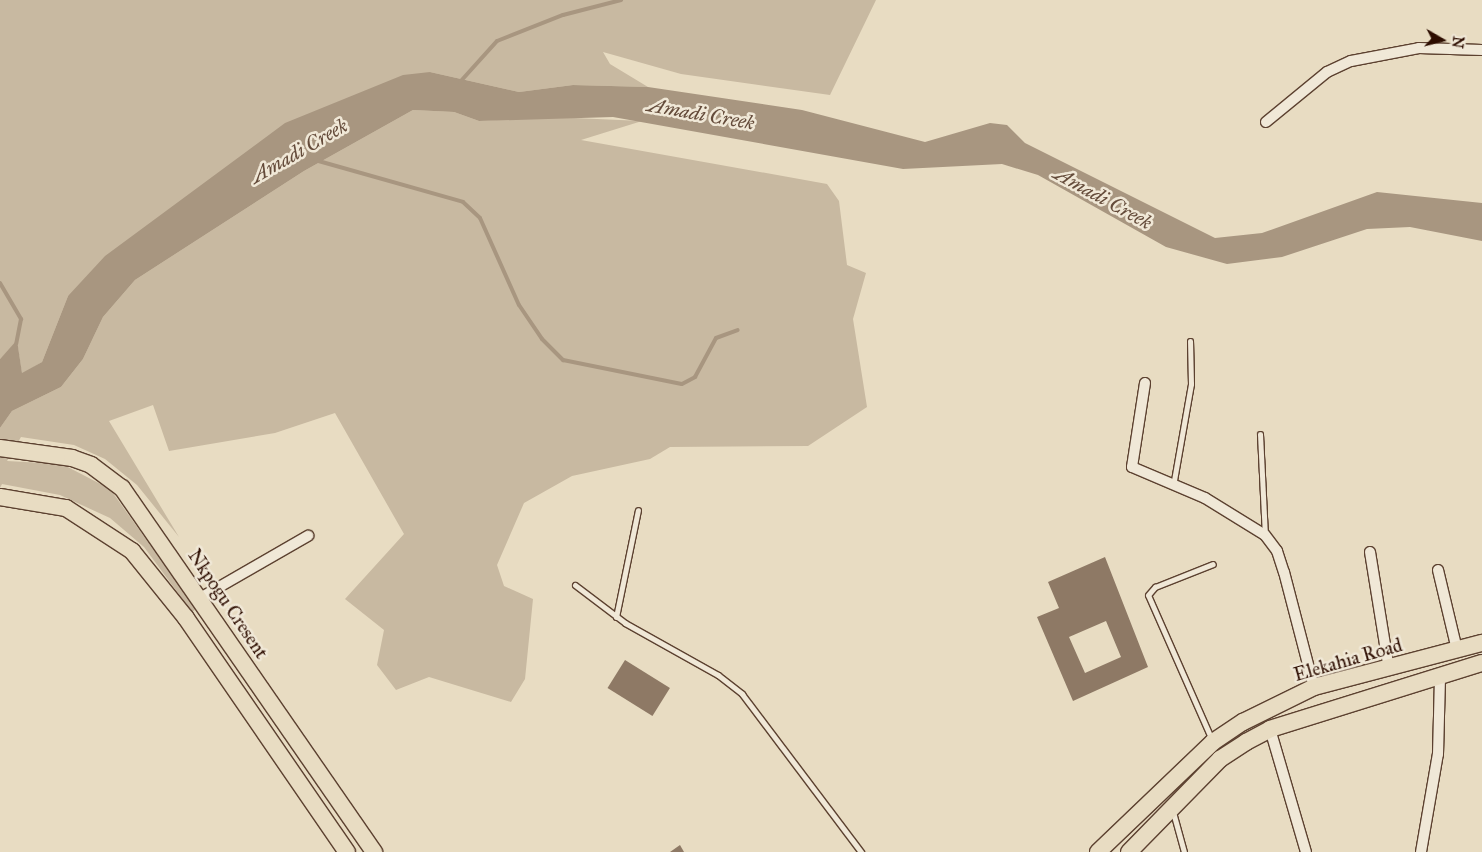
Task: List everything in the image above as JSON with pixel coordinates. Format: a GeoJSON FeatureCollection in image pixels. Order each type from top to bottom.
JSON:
{"type":"FeatureCollection","features":[{"type":"Feature","properties":{"kind":"main road","name":"Nkpogu Cresent"},"geometry":{"type":"LineString","coordinates":[[0,448],[46,453],[91,465],[122,488],[200,598],[374,852]]}},
{"type":"Feature","properties":{"kind":"main road"},"geometry":{"type":"LineString","coordinates":[[0,497],[32,500],[81,515],[120,540],[149,569],[347,852]]}},
{"type":"Feature","properties":{"kind":"main road","name":"Elekahia Road"},"geometry":{"type":"LineString","coordinates":[[1098,852],[1213,742],[1251,718],[1314,687],[1482,643]]}},
{"type":"Feature","properties":{"kind":"main road"},"geometry":{"type":"LineString","coordinates":[[1129,852],[1220,759],[1270,729],[1482,663]]}},
{"type":"Feature","properties":{"kind":"street"},"geometry":{"type":"LineString","coordinates":[[1266,122],[1327,72],[1351,61],[1419,48],[1482,50]]}},
{"type":"Feature","properties":{"kind":"street"},"geometry":{"type":"LineString","coordinates":[[1145,383],[1132,467],[1205,498],[1265,535],[1277,551],[1284,572],[1314,687]]}},
{"type":"Feature","properties":{"kind":"street"},"geometry":{"type":"LineString","coordinates":[[200,598],[308,536]]}},
{"type":"Feature","properties":{"kind":"street"},"geometry":{"type":"LineString","coordinates":[[1370,552],[1388,669]]}},
{"type":"Feature","properties":{"kind":"street"},"geometry":{"type":"LineString","coordinates":[[1438,570],[1457,650]]}},
{"type":"Feature","properties":{"kind":"street"},"geometry":{"type":"LineString","coordinates":[[1421,852],[1438,754],[1440,676]]}},
{"type":"Feature","properties":{"kind":"street"},"geometry":{"type":"LineString","coordinates":[[1270,729],[1306,852]]}},
{"type":"Feature","properties":{"kind":"lane"},"geometry":{"type":"LineString","coordinates":[[1173,486],[1191,384],[1190,341]]}},
{"type":"Feature","properties":{"kind":"lane"},"geometry":{"type":"LineString","coordinates":[[1260,434],[1265,535]]}},
{"type":"Feature","properties":{"kind":"lane"},"geometry":{"type":"LineString","coordinates":[[616,616],[638,510]]}},
{"type":"Feature","properties":{"kind":"lane"},"geometry":{"type":"LineString","coordinates":[[1213,742],[1148,595],[1156,587],[1214,564]]}},
{"type":"Feature","properties":{"kind":"lane"},"geometry":{"type":"LineString","coordinates":[[574,585],[616,616],[718,675],[742,694],[861,852]]}},
{"type":"Feature","properties":{"kind":"lane"},"geometry":{"type":"LineString","coordinates":[[1172,809],[1184,852]]}},
{"type":"Feature","properties":{"kind":"shaded area"},"geometry":{"type":"Polygon","coordinates":[[[0,0],[876,0],[830,95],[681,74],[603,52],[610,64],[648,87],[573,85],[519,92],[430,72],[68,296],[42,362],[22,374],[17,341],[0,359],[0,0]]]}},
{"type":"Feature","properties":{"kind":"shaded area"},"geometry":{"type":"Polygon","coordinates":[[[413,110],[454,112],[479,121],[552,117],[642,121],[581,140],[827,184],[839,201],[847,265],[866,273],[853,319],[867,407],[808,446],[670,447],[650,459],[572,476],[524,503],[497,565],[504,586],[533,599],[525,679],[511,702],[429,677],[396,690],[377,665],[384,630],[345,599],[404,534],[335,413],[275,433],[169,451],[153,405],[109,421],[179,537],[137,485],[105,459],[74,445],[21,437],[7,461],[62,464],[110,489],[196,609],[192,612],[144,547],[110,518],[60,495],[2,484],[0,488],[0,428],[12,411],[61,387],[83,359],[103,317],[135,280],[304,171],[413,110]]]}},
{"type":"Feature","properties":{"kind":"water","name":"Amadi Creek"},"geometry":{"type":"Polygon","coordinates":[[[430,72],[519,92],[573,85],[648,87],[802,110],[925,142],[990,123],[1007,125],[1025,143],[1215,238],[1262,233],[1377,192],[1482,203],[1482,241],[1410,227],[1367,229],[1282,257],[1227,264],[1166,247],[1038,175],[1002,164],[903,169],[613,117],[479,121],[454,112],[413,110],[304,171],[135,280],[103,317],[83,359],[61,387],[12,411],[0,428],[0,359],[17,340],[22,373],[42,362],[68,296],[105,256],[285,123],[403,75],[430,72]]]}},
{"type":"Feature","properties":{"kind":"building"},"geometry":{"type":"Polygon","coordinates":[[[1105,557],[1148,667],[1073,701],[1037,617],[1059,608],[1048,582],[1105,557]],[[1106,621],[1069,637],[1085,673],[1121,657],[1106,621]]]}},
{"type":"Feature","properties":{"kind":"building"},"geometry":{"type":"Polygon","coordinates":[[[625,660],[670,688],[652,716],[608,688],[625,660]]]}},
{"type":"Feature","properties":{"kind":"building"},"geometry":{"type":"Polygon","coordinates":[[[680,845],[684,852],[670,852],[680,845]]]}},
{"type":"Feature","properties":{"kind":"waterway"},"geometry":{"type":"LineString","coordinates":[[460,82],[497,41],[563,15],[621,0]]}},
{"type":"Feature","properties":{"kind":"waterway","name":"Amadi Creek"},"geometry":{"type":"LineString","coordinates":[[315,160],[463,202],[480,218],[519,305],[542,339],[563,360],[682,384],[695,377],[716,338],[738,330]]}},
{"type":"Feature","properties":{"kind":"waterway"},"geometry":{"type":"LineString","coordinates":[[0,283],[21,319],[16,344]]}}]}
